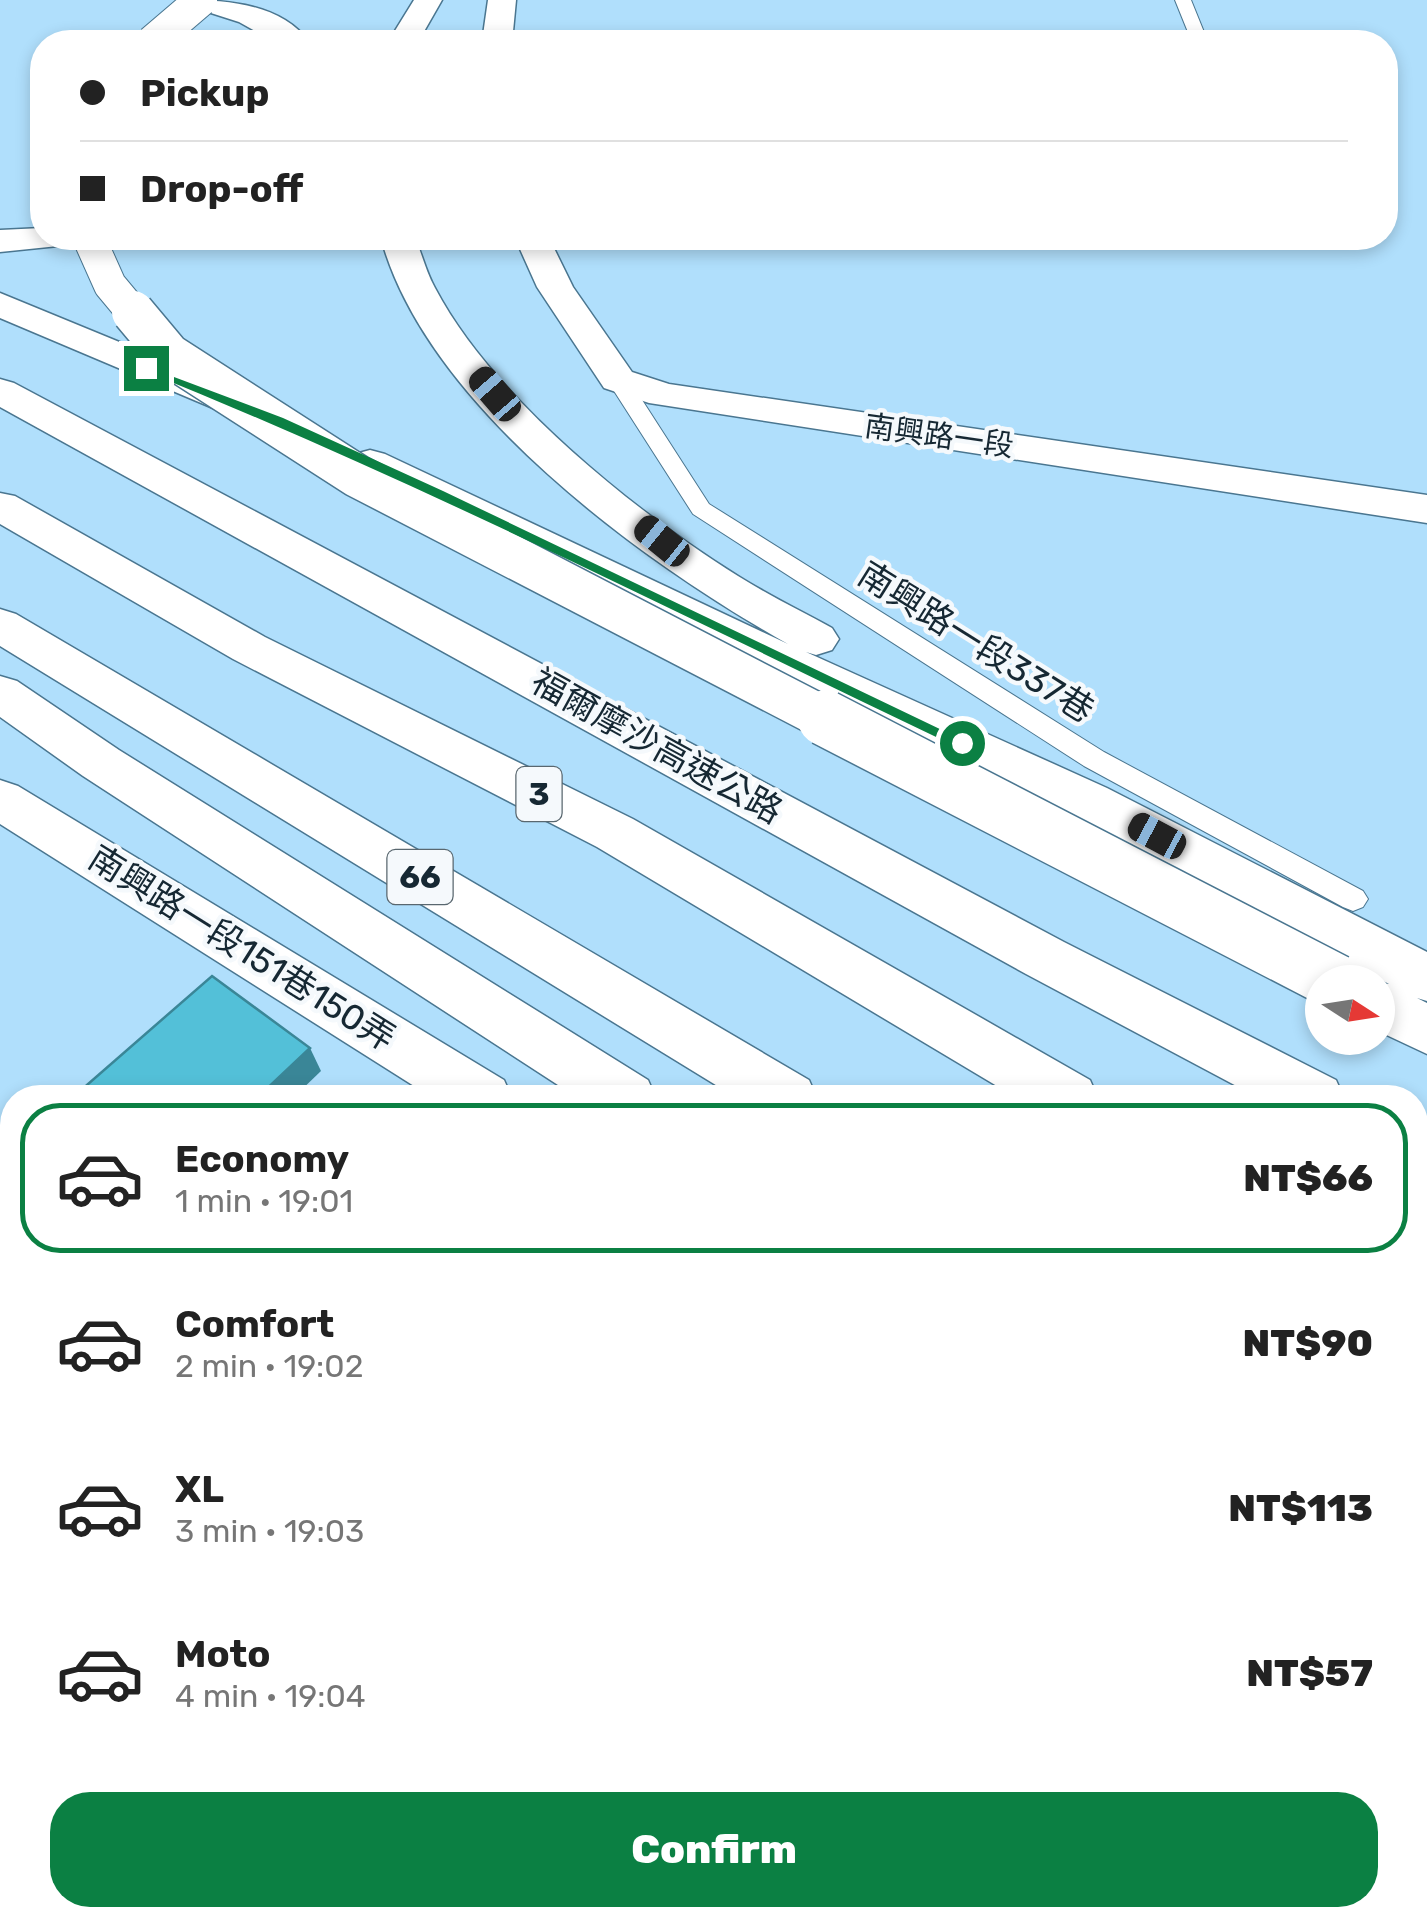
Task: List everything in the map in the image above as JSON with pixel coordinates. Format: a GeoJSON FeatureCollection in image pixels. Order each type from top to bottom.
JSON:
{"type":"FeatureCollection","features":[{"type":"Feature","properties":{"kind":"main road"},"geometry":{"type":"LineString","coordinates":[[166,30],[200,0],[229,6],[278,30]]}},
{"type":"Feature","properties":{"kind":"main road"},"geometry":{"type":"LineString","coordinates":[[410,30],[428,0]]}},
{"type":"Feature","properties":{"kind":"main road"},"geometry":{"type":"LineString","coordinates":[[498,30],[502,0]]}},
{"type":"Feature","properties":{"kind":"main road"},"geometry":{"type":"LineString","coordinates":[[0,241],[30,239]]}},
{"type":"Feature","properties":{"kind":"main road"},"geometry":{"type":"LineString","coordinates":[[94,250],[110,285],[168,355],[358,476],[1305,966]]}},
{"type":"Feature","properties":{"kind":"main road"},"geometry":{"type":"LineString","coordinates":[[403,250],[436,325],[556,460],[711,580],[1090,801],[1427,978]]}},
{"type":"Feature","properties":{"kind":"main road"},"geometry":{"type":"LineString","coordinates":[[538,250],[555,287],[618,380]]}},
{"type":"Feature","properties":{"kind":"main road"},"geometry":{"type":"LineString","coordinates":[[0,304],[80,342],[278,421],[502,524],[834,686],[1090,801]]}},
{"type":"Feature","properties":{"kind":"main road","name":"南興路一段"},"geometry":{"type":"LineString","coordinates":[[618,380],[663,395],[1427,509]]}},
{"type":"Feature","properties":{"kind":"main road","name":"福爾摩沙高速公路"},"geometry":{"type":"LineString","coordinates":[[0,391],[1046,958],[1291,1085]]}},
{"type":"Feature","properties":{"kind":"main road","name":"3"},"geometry":{"type":"LineString","coordinates":[[0,506],[249,648],[616,833],[1047,1085]]}},
{"type":"Feature","properties":{"kind":"main road","name":"66"},"geometry":{"type":"LineString","coordinates":[[0,625],[766,1085]]}},
{"type":"Feature","properties":{"kind":"main road"},"geometry":{"type":"LineString","coordinates":[[0,693],[101,763],[607,1085]]}},
{"type":"Feature","properties":{"kind":"main road"},"geometry":{"type":"LineString","coordinates":[[0,715],[101,763]]}},
{"type":"Feature","properties":{"kind":"main road","name":"南興路一段151巷150弄"},"geometry":{"type":"LineString","coordinates":[[0,799],[462,1085]]}},
{"type":"Feature","properties":{"kind":"main road"},"geometry":{"type":"LineString","coordinates":[[1395,1013],[1427,1030]]}},
{"type":"Feature","properties":{"kind":"lane"},"geometry":{"type":"LineString","coordinates":[[1183,0],[1195,30]]}},
{"type":"Feature","properties":{"kind":"lane","name":"南興路一段337巷"},"geometry":{"type":"LineString","coordinates":[[618,380],[700,509],[1094,759],[1353,899]]}},
{"type":"Feature","properties":{"kind":"building"},"geometry":{"type":"Polygon","coordinates":[[[212,976],[310,1048],[271,1085],[87,1085],[212,976]]]}},
{"type":"Feature","properties":{"kind":"route"},"geometry":{"type":"LineString","coordinates":[[146,368],[278,421],[438,494],[834,686],[962,743]]}}]}
